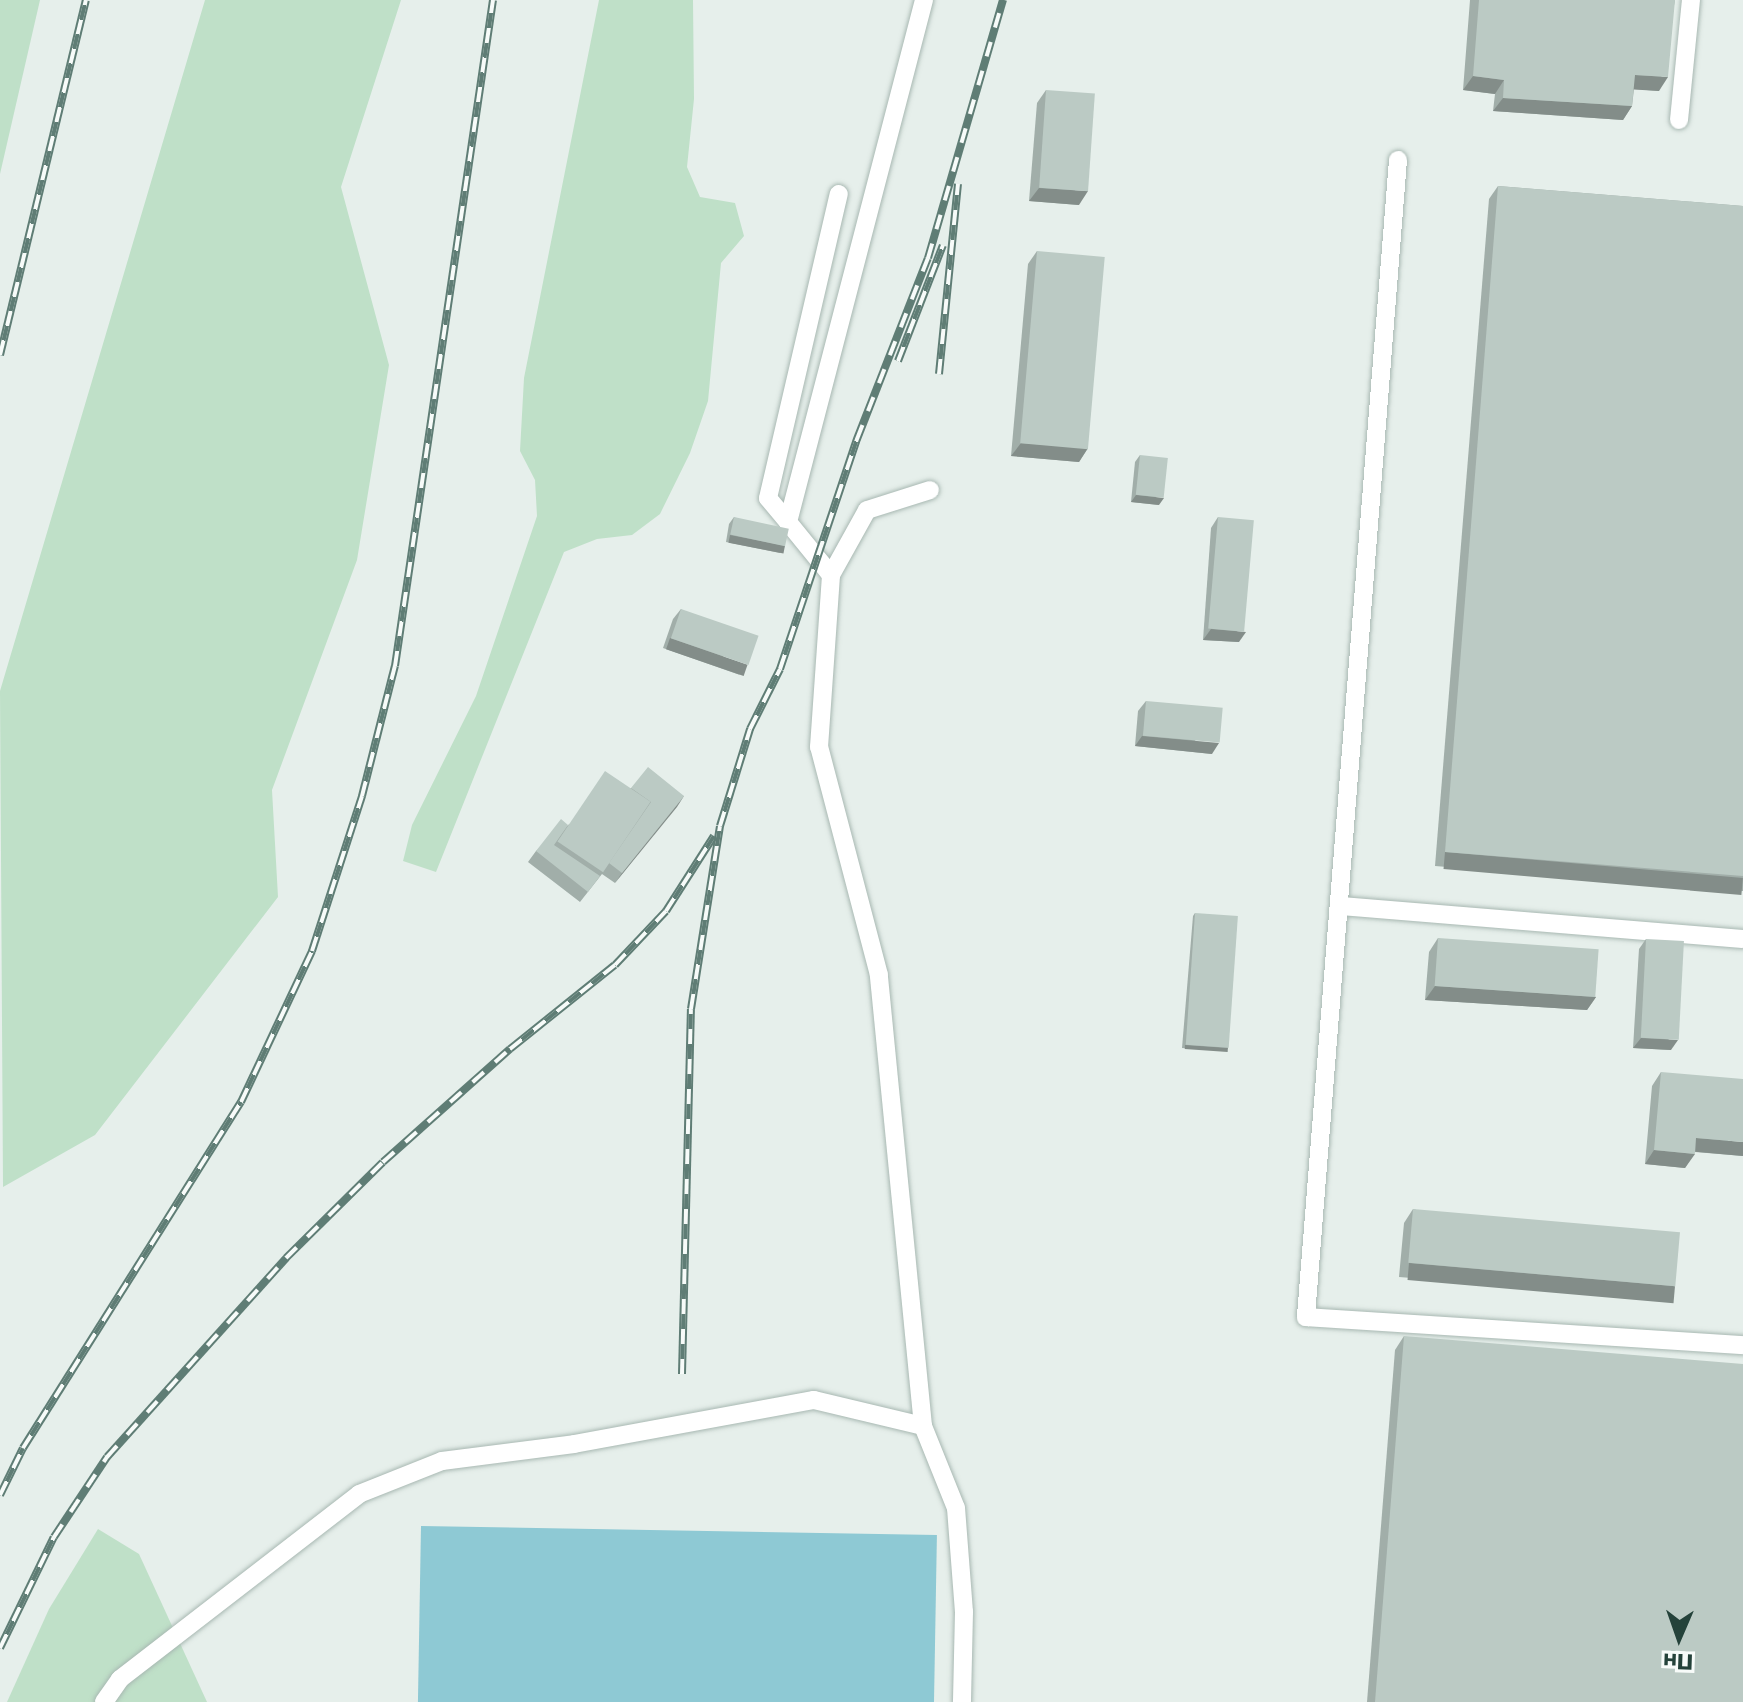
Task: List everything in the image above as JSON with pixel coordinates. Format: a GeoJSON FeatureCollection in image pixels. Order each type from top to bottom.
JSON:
{"type":"FeatureCollection","features":[{"type":"Feature","properties":{"kind":"lane"},"geometry":{"type":"LineString","coordinates":[[788,522],[924,0]]}},
{"type":"Feature","properties":{"kind":"lane"},"geometry":{"type":"LineString","coordinates":[[1679,120],[1691,0]]}},
{"type":"Feature","properties":{"kind":"lane"},"geometry":{"type":"LineString","coordinates":[[1398,160],[1306,1317],[1743,1345]]}},
{"type":"Feature","properties":{"kind":"lane"},"geometry":{"type":"LineString","coordinates":[[831,575],[768,498],[839,194]]}},
{"type":"Feature","properties":{"kind":"lane"},"geometry":{"type":"LineString","coordinates":[[930,490],[867,510],[831,575],[819,747],[879,975],[923,1426],[956,1508],[964,1612],[962,1702]]}},
{"type":"Feature","properties":{"kind":"lane"},"geometry":{"type":"LineString","coordinates":[[1341,906],[1743,939]]}},
{"type":"Feature","properties":{"kind":"lane"},"geometry":{"type":"LineString","coordinates":[[104,1702],[120,1679],[359,1494],[442,1461],[574,1444],[814,1400],[923,1426]]}},
{"type":"Feature","properties":{"kind":"green space"},"geometry":{"type":"Polygon","coordinates":[[[0,0],[40,0],[0,174],[0,0]]]}},
{"type":"Feature","properties":{"kind":"green space"},"geometry":{"type":"Polygon","coordinates":[[[205,0],[401,0],[341,187],[389,365],[357,560],[272,790],[278,897],[95,1135],[3,1187],[0,691],[205,0]]]}},
{"type":"Feature","properties":{"kind":"green space"},"geometry":{"type":"Polygon","coordinates":[[[599,0],[693,0],[694,99],[687,167],[700,197],[735,203],[744,236],[721,263],[708,401],[690,453],[660,514],[632,535],[597,539],[564,552],[436,872],[403,861],[412,825],[476,696],[537,516],[535,480],[520,451],[524,378],[599,0]]]}},
{"type":"Feature","properties":{"kind":"green space"},"geometry":{"type":"Polygon","coordinates":[[[98,1529],[139,1554],[207,1702],[7,1702],[49,1609],[98,1529]]]}},
{"type":"Feature","properties":{"kind":"water"},"geometry":{"type":"Polygon","coordinates":[[[421,1526],[937,1535],[934,1702],[418,1702],[421,1526]]]}},
{"type":"Feature","properties":{"kind":"building"},"geometry":{"type":"Polygon","coordinates":[[[1479,0],[1675,0],[1668,77],[1635,75],[1632,106],[1503,98],[1504,80],[1473,76],[1479,0]]]}},
{"type":"Feature","properties":{"kind":"building"},"geometry":{"type":"Polygon","coordinates":[[[1046,90],[1095,93],[1088,191],[1039,188],[1046,90]]]}},
{"type":"Feature","properties":{"kind":"building"},"geometry":{"type":"Polygon","coordinates":[[[1498,186],[1743,206],[1743,876],[1445,852],[1498,186]]]}},
{"type":"Feature","properties":{"kind":"building"},"geometry":{"type":"Polygon","coordinates":[[[1037,251],[1105,257],[1088,449],[1020,443],[1037,251]]]}},
{"type":"Feature","properties":{"kind":"building"},"geometry":{"type":"Polygon","coordinates":[[[1140,455],[1168,458],[1164,498],[1136,495],[1140,455]]]}},
{"type":"Feature","properties":{"kind":"building"},"geometry":{"type":"Polygon","coordinates":[[[734,517],[789,529],[785,546],[730,535],[734,517]]]}},
{"type":"Feature","properties":{"kind":"building"},"geometry":{"type":"Polygon","coordinates":[[[1218,517],[1254,520],[1244,632],[1208,629],[1218,517]]]}},
{"type":"Feature","properties":{"kind":"building"},"geometry":{"type":"Polygon","coordinates":[[[681,609],[759,636],[748,665],[671,638],[681,609]]]}},
{"type":"Feature","properties":{"kind":"building"},"geometry":{"type":"Polygon","coordinates":[[[1146,701],[1223,708],[1220,743],[1143,736],[1146,701]]]}},
{"type":"Feature","properties":{"kind":"building"},"geometry":{"type":"Polygon","coordinates":[[[648,767],[684,796],[622,873],[609,863],[651,802],[631,788],[648,767]]]}},
{"type":"Feature","properties":{"kind":"building"},"geometry":{"type":"Polygon","coordinates":[[[605,771],[651,802],[603,872],[557,841],[605,771]]]}},
{"type":"Feature","properties":{"kind":"building"},"geometry":{"type":"Polygon","coordinates":[[[561,819],[568,825],[554,845],[600,876],[588,892],[536,851],[561,819]]]}},
{"type":"Feature","properties":{"kind":"building"},"geometry":{"type":"Polygon","coordinates":[[[1195,913],[1238,916],[1229,1048],[1186,1045],[1195,913]]]}},
{"type":"Feature","properties":{"kind":"building"},"geometry":{"type":"Polygon","coordinates":[[[1438,938],[1599,949],[1595,997],[1435,986],[1438,938]]]}},
{"type":"Feature","properties":{"kind":"building"},"geometry":{"type":"Polygon","coordinates":[[[1646,939],[1684,941],[1679,1040],[1641,1038],[1646,939]]]}},
{"type":"Feature","properties":{"kind":"building"},"geometry":{"type":"Polygon","coordinates":[[[1661,1072],[1743,1079],[1743,1142],[1696,1138],[1695,1154],[1654,1150],[1661,1072]]]}},
{"type":"Feature","properties":{"kind":"building"},"geometry":{"type":"Polygon","coordinates":[[[1413,1209],[1680,1232],[1675,1286],[1408,1263],[1413,1209]]]}},
{"type":"Feature","properties":{"kind":"building"},"geometry":{"type":"Polygon","coordinates":[[[1404,1336],[1743,1364],[1743,1702],[1375,1702],[1404,1336]]]}},
{"type":"Feature","properties":{"kind":"railway"},"geometry":{"type":"LineString","coordinates":[[0,355],[86,0]]}},
{"type":"Feature","properties":{"kind":"railway"},"geometry":{"type":"LineString","coordinates":[[0,1495],[23,1448],[241,1102],[312,951],[362,796],[395,666],[493,0]]}},
{"type":"Feature","properties":{"kind":"railway"},"geometry":{"type":"LineString","coordinates":[[682,1374],[691,1009],[720,826],[750,729],[780,669],[857,439],[928,258],[1003,0]]}},
{"type":"Feature","properties":{"kind":"railway"},"geometry":{"type":"LineString","coordinates":[[939,374],[958,184]]}},
{"type":"Feature","properties":{"kind":"railway"},"geometry":{"type":"LineString","coordinates":[[898,361],[943,245]]}},
{"type":"Feature","properties":{"kind":"railway"},"geometry":{"type":"LineString","coordinates":[[0,1648],[54,1537],[107,1457],[286,1258],[383,1162],[510,1049],[615,965],[666,911],[714,836]]}}]}
